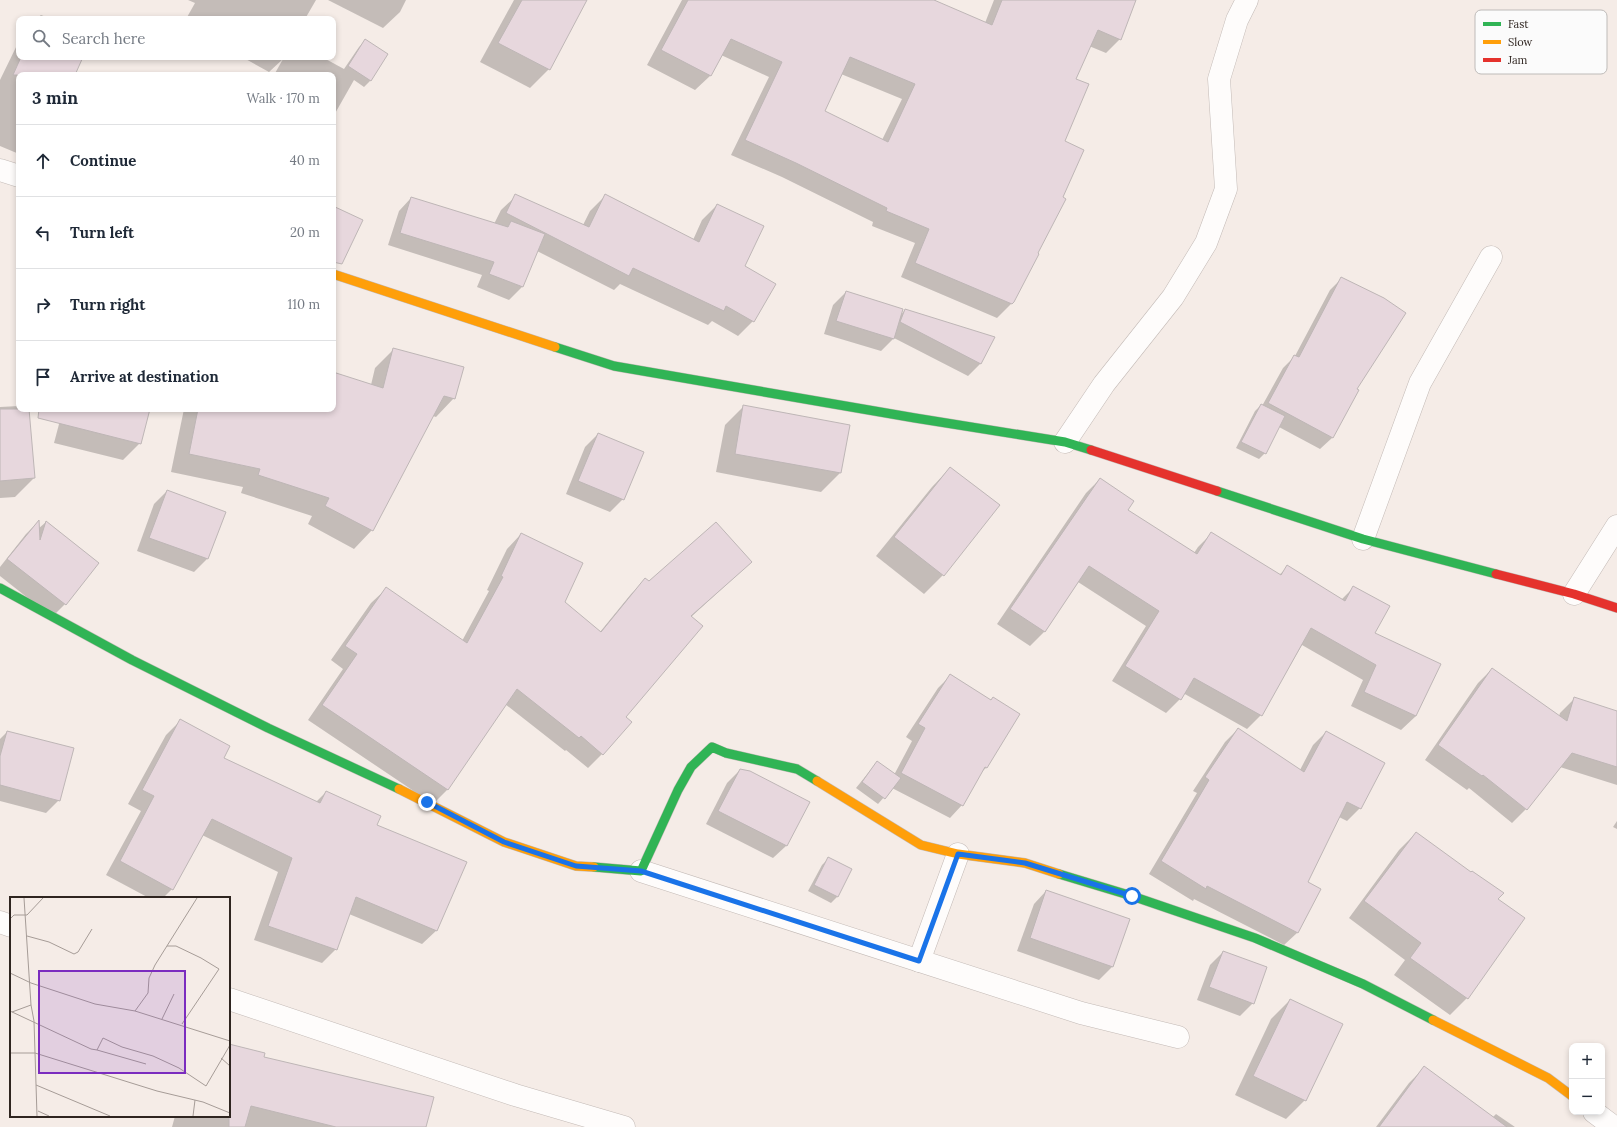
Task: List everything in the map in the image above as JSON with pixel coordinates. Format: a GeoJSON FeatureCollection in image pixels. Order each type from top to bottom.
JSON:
{"type":"FeatureCollection","features":[{"type":"Feature","properties":{"kind":"street"},"geometry":{"type":"LineString","coordinates":[[1065,442],[1104,384],[1174,297],[1206,243],[1226,188],[1220,79],[1237,20],[1247,0]]}},
{"type":"Feature","properties":{"kind":"street"},"geometry":{"type":"LineString","coordinates":[[0,170],[16,175]]}},
{"type":"Feature","properties":{"kind":"street"},"geometry":{"type":"LineString","coordinates":[[1363,538],[1420,383],[1491,257]]}},
{"type":"Feature","properties":{"kind":"street"},"geometry":{"type":"LineString","coordinates":[[336,275],[614,366],[915,418],[1065,442],[1363,538],[1574,594],[1617,608]]}},
{"type":"Feature","properties":{"kind":"street"},"geometry":{"type":"LineString","coordinates":[[1574,594],[1617,526]]}},
{"type":"Feature","properties":{"kind":"street"},"geometry":{"type":"LineString","coordinates":[[0,588],[132,660],[268,728],[427,802],[504,842],[576,866],[641,871],[1082,1013],[1178,1037]]}},
{"type":"Feature","properties":{"kind":"street"},"geometry":{"type":"LineString","coordinates":[[641,871],[678,790],[691,767],[712,747],[726,753],[797,769],[921,844],[958,854],[1025,863],[1132,896],[1255,938],[1363,984],[1548,1078],[1569,1094]]}},
{"type":"Feature","properties":{"kind":"street"},"geometry":{"type":"LineString","coordinates":[[919,961],[958,854]]}},
{"type":"Feature","properties":{"kind":"street"},"geometry":{"type":"LineString","coordinates":[[0,922],[10,926]]}},
{"type":"Feature","properties":{"kind":"street"},"geometry":{"type":"LineString","coordinates":[[230,999],[515,1095],[624,1127]]}},
{"type":"Feature","properties":{"kind":"street"},"geometry":{"type":"LineString","coordinates":[[1598,1115],[1614,1127]]}},
{"type":"Feature","properties":{"kind":"building"},"geometry":{"type":"Polygon","coordinates":[[[522,0],[587,0],[550,70],[498,43],[522,0]]]}},
{"type":"Feature","properties":{"kind":"building"},"geometry":{"type":"Polygon","coordinates":[[[688,0],[934,0],[992,25],[1002,0],[1136,0],[1121,40],[1098,30],[1076,79],[1089,84],[1065,141],[1084,150],[1063,197],[1066,199],[1012,304],[915,263],[929,229],[886,211],[887,208],[796,163],[745,140],[782,62],[731,39],[711,76],[661,50],[688,0]],[[850,57],[825,111],[888,142],[915,84],[850,57]]]}},
{"type":"Feature","properties":{"kind":"building"},"geometry":{"type":"Polygon","coordinates":[[[365,39],[388,54],[371,81],[348,66],[365,39]]]}},
{"type":"Feature","properties":{"kind":"building"},"geometry":{"type":"Polygon","coordinates":[[[20,60],[82,60],[76,72],[16,72],[16,75],[13,75],[20,60]]]}},
{"type":"Feature","properties":{"kind":"building"},"geometry":{"type":"Polygon","coordinates":[[[515,194],[589,227],[605,194],[699,242],[717,204],[764,226],[745,266],[776,284],[754,322],[726,306],[724,311],[633,268],[629,276],[506,213],[515,194]]]}},
{"type":"Feature","properties":{"kind":"building"},"geometry":{"type":"Polygon","coordinates":[[[411,197],[508,227],[511,221],[545,234],[523,287],[489,274],[494,262],[400,233],[411,197]]]}},
{"type":"Feature","properties":{"kind":"building"},"geometry":{"type":"Polygon","coordinates":[[[336,207],[363,220],[342,264],[336,263],[336,207]]]}},
{"type":"Feature","properties":{"kind":"building"},"geometry":{"type":"Polygon","coordinates":[[[1341,277],[1384,298],[1406,313],[1357,389],[1359,390],[1333,438],[1268,403],[1294,355],[1299,357],[1341,277]]]}},
{"type":"Feature","properties":{"kind":"building"},"geometry":{"type":"Polygon","coordinates":[[[846,291],[903,309],[894,339],[836,321],[846,291]]]}},
{"type":"Feature","properties":{"kind":"building"},"geometry":{"type":"Polygon","coordinates":[[[905,309],[995,337],[981,364],[900,322],[905,309]]]}},
{"type":"Feature","properties":{"kind":"building"},"geometry":{"type":"Polygon","coordinates":[[[393,348],[464,367],[455,399],[444,396],[373,531],[325,506],[329,498],[258,475],[260,469],[189,454],[197,412],[336,412],[336,373],[383,388],[393,348]]]}},
{"type":"Feature","properties":{"kind":"building"},"geometry":{"type":"Polygon","coordinates":[[[1261,404],[1285,416],[1266,454],[1241,442],[1261,404]]]}},
{"type":"Feature","properties":{"kind":"building"},"geometry":{"type":"Polygon","coordinates":[[[743,405],[850,425],[841,473],[735,454],[743,405]]]}},
{"type":"Feature","properties":{"kind":"building"},"geometry":{"type":"Polygon","coordinates":[[[0,409],[16,409],[16,412],[29,412],[35,478],[0,481],[0,409]]]}},
{"type":"Feature","properties":{"kind":"building"},"geometry":{"type":"Polygon","coordinates":[[[39,412],[149,412],[141,444],[38,418],[39,412]]]}},
{"type":"Feature","properties":{"kind":"building"},"geometry":{"type":"Polygon","coordinates":[[[598,433],[644,452],[624,500],[578,481],[598,433]]]}},
{"type":"Feature","properties":{"kind":"building"},"geometry":{"type":"Polygon","coordinates":[[[950,467],[1000,505],[944,576],[894,537],[950,467]]]}},
{"type":"Feature","properties":{"kind":"building"},"geometry":{"type":"Polygon","coordinates":[[[1100,478],[1134,501],[1128,510],[1197,554],[1211,532],[1281,575],[1287,565],[1345,601],[1353,586],[1390,606],[1375,633],[1441,664],[1416,716],[1364,692],[1376,665],[1311,628],[1262,716],[1194,678],[1181,700],[1125,666],[1159,611],[1089,566],[1045,632],[1010,609],[1100,478]]]}},
{"type":"Feature","properties":{"kind":"building"},"geometry":{"type":"Polygon","coordinates":[[[167,490],[226,512],[208,559],[149,538],[167,490]]]}},
{"type":"Feature","properties":{"kind":"building"},"geometry":{"type":"Polygon","coordinates":[[[39,520],[40,540],[46,521],[99,563],[66,605],[7,559],[39,520]]]}},
{"type":"Feature","properties":{"kind":"building"},"geometry":{"type":"Polygon","coordinates":[[[716,522],[752,562],[691,616],[703,626],[626,717],[632,722],[603,755],[581,736],[579,738],[517,689],[448,790],[322,705],[357,654],[345,646],[386,587],[467,643],[503,577],[501,576],[521,533],[583,563],[565,602],[601,632],[645,578],[649,581],[716,522]]]}},
{"type":"Feature","properties":{"kind":"building"},"geometry":{"type":"Polygon","coordinates":[[[1492,668],[1567,721],[1574,697],[1617,711],[1617,767],[1572,753],[1527,810],[1483,775],[1482,776],[1438,745],[1492,668]]]}},
{"type":"Feature","properties":{"kind":"building"},"geometry":{"type":"Polygon","coordinates":[[[950,674],[991,700],[993,697],[1020,714],[987,768],[985,767],[963,806],[901,773],[925,728],[918,724],[950,674]]]}},
{"type":"Feature","properties":{"kind":"building"},"geometry":{"type":"Polygon","coordinates":[[[180,719],[230,746],[224,758],[320,803],[326,791],[381,816],[377,825],[467,862],[437,931],[356,897],[337,950],[268,926],[292,858],[212,819],[173,890],[120,861],[154,796],[142,790],[180,719]]]}},
{"type":"Feature","properties":{"kind":"building"},"geometry":{"type":"Polygon","coordinates":[[[1238,728],[1304,772],[1326,731],[1385,763],[1361,809],[1347,802],[1308,882],[1321,889],[1298,933],[1207,886],[1206,889],[1161,861],[1209,780],[1205,777],[1238,728]]]}},
{"type":"Feature","properties":{"kind":"building"},"geometry":{"type":"Polygon","coordinates":[[[7,731],[74,748],[60,801],[0,785],[0,756],[7,731]]]}},
{"type":"Feature","properties":{"kind":"building"},"geometry":{"type":"Polygon","coordinates":[[[877,761],[901,778],[885,799],[862,782],[877,761]]]}},
{"type":"Feature","properties":{"kind":"building"},"geometry":{"type":"Polygon","coordinates":[[[740,769],[750,771],[810,802],[787,846],[718,811],[740,769]]]}},
{"type":"Feature","properties":{"kind":"building"},"geometry":{"type":"Polygon","coordinates":[[[1416,832],[1471,872],[1472,871],[1504,893],[1498,899],[1525,918],[1468,999],[1410,958],[1421,943],[1364,901],[1416,832]]]}},
{"type":"Feature","properties":{"kind":"building"},"geometry":{"type":"Polygon","coordinates":[[[828,857],[852,869],[838,897],[814,885],[828,857]]]}},
{"type":"Feature","properties":{"kind":"building"},"geometry":{"type":"Polygon","coordinates":[[[1046,890],[1130,919],[1113,967],[1030,938],[1046,890]]]}},
{"type":"Feature","properties":{"kind":"building"},"geometry":{"type":"Polygon","coordinates":[[[1223,951],[1267,967],[1254,1004],[1209,987],[1223,951]]]}},
{"type":"Feature","properties":{"kind":"building"},"geometry":{"type":"Polygon","coordinates":[[[1290,999],[1343,1024],[1306,1101],[1253,1076],[1290,999]]]}},
{"type":"Feature","properties":{"kind":"building"},"geometry":{"type":"Polygon","coordinates":[[[230,1044],[265,1053],[264,1057],[434,1097],[426,1127],[336,1127],[251,1106],[245,1127],[229,1127],[230,1044]]]}},
{"type":"Feature","properties":{"kind":"building"},"geometry":{"type":"Polygon","coordinates":[[[1424,1066],[1507,1127],[1379,1127],[1424,1066]]]}},
{"type":"Feature","properties":{"kind":"traffic: fast"},"geometry":{"type":"LineString","coordinates":[[555,347],[614,366],[915,418],[1065,442],[1091,450]]}},
{"type":"Feature","properties":{"kind":"traffic: fast"},"geometry":{"type":"LineString","coordinates":[[1217,491],[1363,539],[1496,574]]}},
{"type":"Feature","properties":{"kind":"traffic: fast"},"geometry":{"type":"LineString","coordinates":[[0,588],[132,660],[268,728],[399,789]]}},
{"type":"Feature","properties":{"kind":"traffic: fast"},"geometry":{"type":"LineString","coordinates":[[594,867],[641,871],[678,790],[691,767],[712,747],[726,753],[797,769],[817,781]]}},
{"type":"Feature","properties":{"kind":"traffic: fast"},"geometry":{"type":"LineString","coordinates":[[1059,874],[1132,896],[1255,938],[1363,984],[1433,1020]]}},
{"type":"Feature","properties":{"kind":"traffic: slow"},"geometry":{"type":"LineString","coordinates":[[336,275],[555,347]]}},
{"type":"Feature","properties":{"kind":"traffic: slow"},"geometry":{"type":"LineString","coordinates":[[817,781],[921,845],[958,854],[1025,863],[1059,874]]}},
{"type":"Feature","properties":{"kind":"traffic: slow"},"geometry":{"type":"LineString","coordinates":[[399,789],[504,842],[576,866],[594,867]]}},
{"type":"Feature","properties":{"kind":"traffic: slow"},"geometry":{"type":"LineString","coordinates":[[1433,1020],[1548,1078],[1569,1094]]}},
{"type":"Feature","properties":{"kind":"traffic: jam"},"geometry":{"type":"LineString","coordinates":[[1091,450],[1217,491]]}},
{"type":"Feature","properties":{"kind":"traffic: jam"},"geometry":{"type":"LineString","coordinates":[[1496,574],[1574,594],[1617,608]]}},
{"type":"Feature","properties":{"kind":"route"},"geometry":{"type":"LineString","coordinates":[[427,802],[504,842],[576,866],[641,871],[919,961],[958,854],[1025,863],[1132,896]]}}]}
